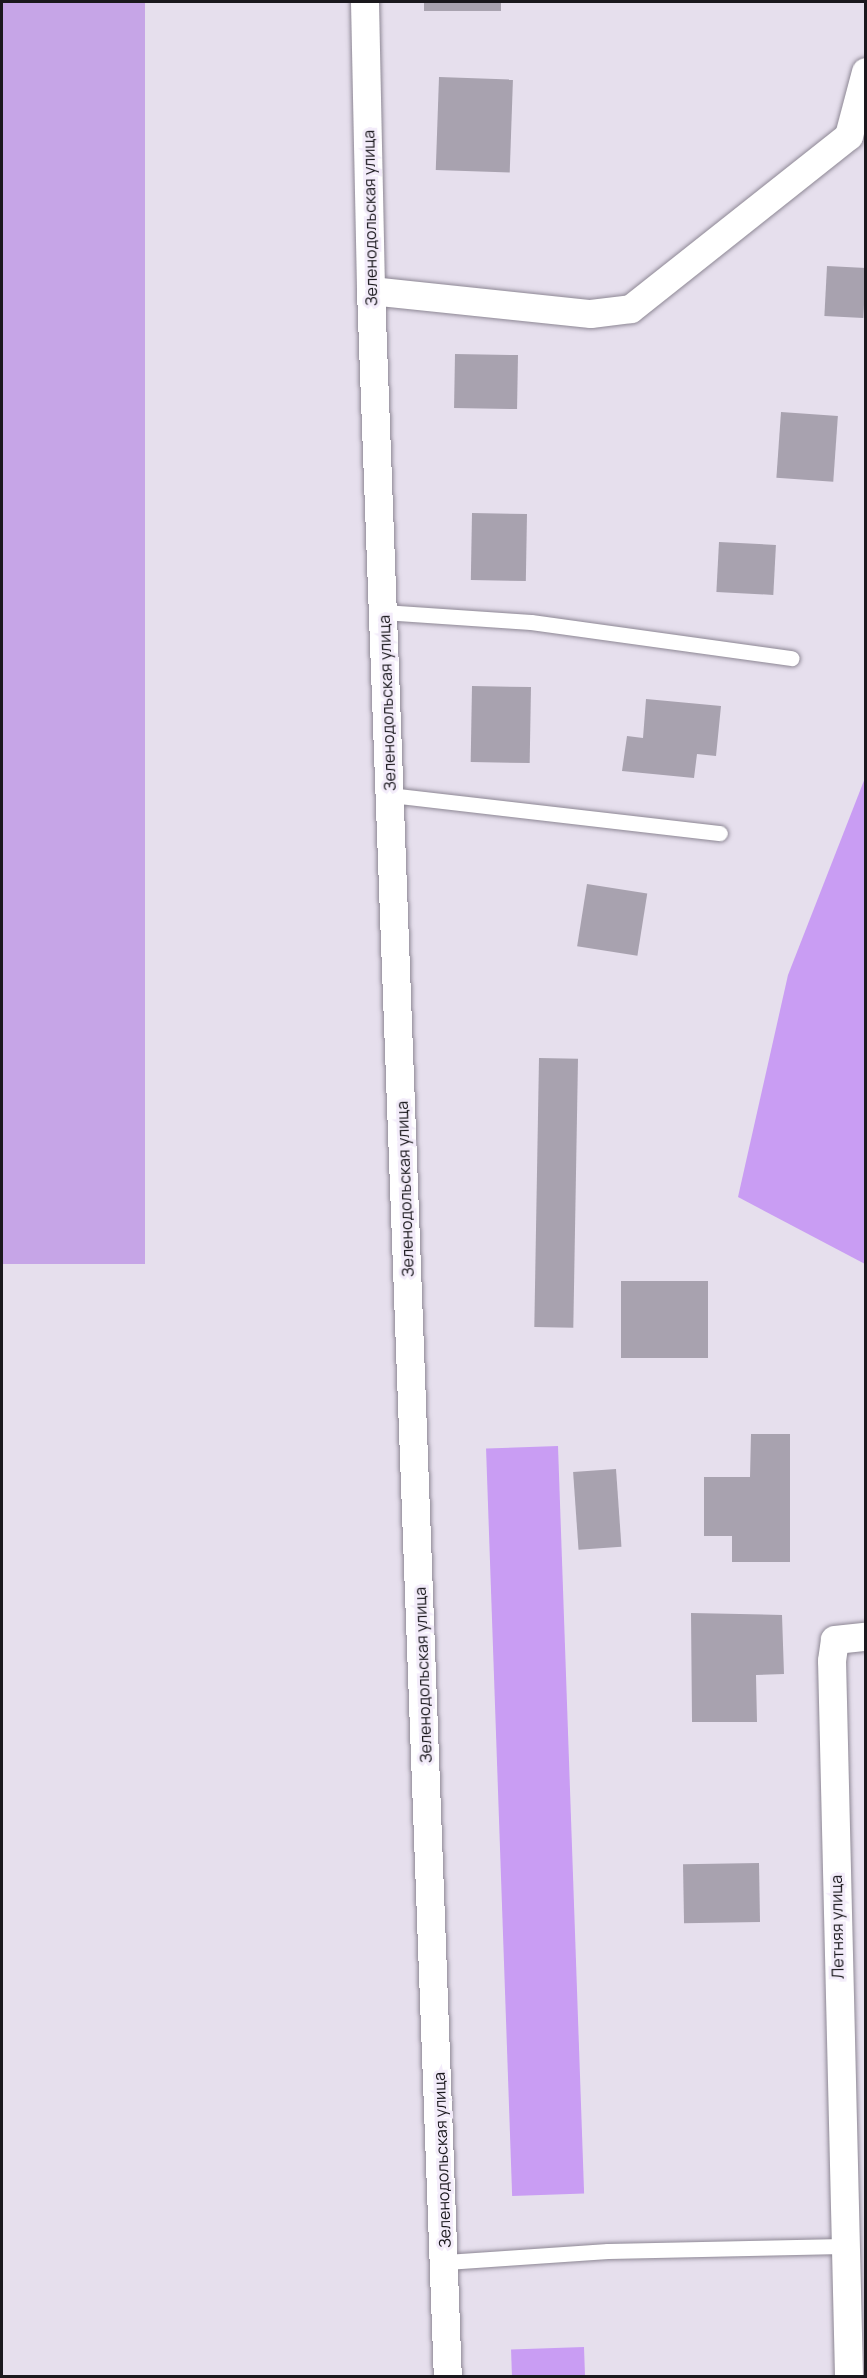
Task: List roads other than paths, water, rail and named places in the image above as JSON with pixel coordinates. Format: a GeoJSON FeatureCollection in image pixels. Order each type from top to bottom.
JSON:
{"type":"FeatureCollection","features":[{"type":"Feature","properties":{"kind":"street","name":"Зеленодольская улица"},"geometry":{"type":"LineString","coordinates":[[365,2],[371,291],[446,2262],[448,2376]]}},
{"type":"Feature","properties":{"kind":"street"},"geometry":{"type":"LineString","coordinates":[[371,291],[591,314],[631,309],[849,136],[866,72]]}},
{"type":"Feature","properties":{"kind":"street","name":"Летняя улица"},"geometry":{"type":"LineString","coordinates":[[854,2246],[831,1661],[836,1640],[866,1637]]}},
{"type":"Feature","properties":{"kind":"street"},"geometry":{"type":"LineString","coordinates":[[849,2376],[854,2246]]}},
{"type":"Feature","properties":{"kind":"lane"},"geometry":{"type":"LineString","coordinates":[[383,612],[531,622],[792,657]]}},
{"type":"Feature","properties":{"kind":"lane"},"geometry":{"type":"LineString","coordinates":[[390,795],[720,833]]}},
{"type":"Feature","properties":{"kind":"lane"},"geometry":{"type":"LineString","coordinates":[[446,2262],[608,2251],[854,2246]]}}]}
